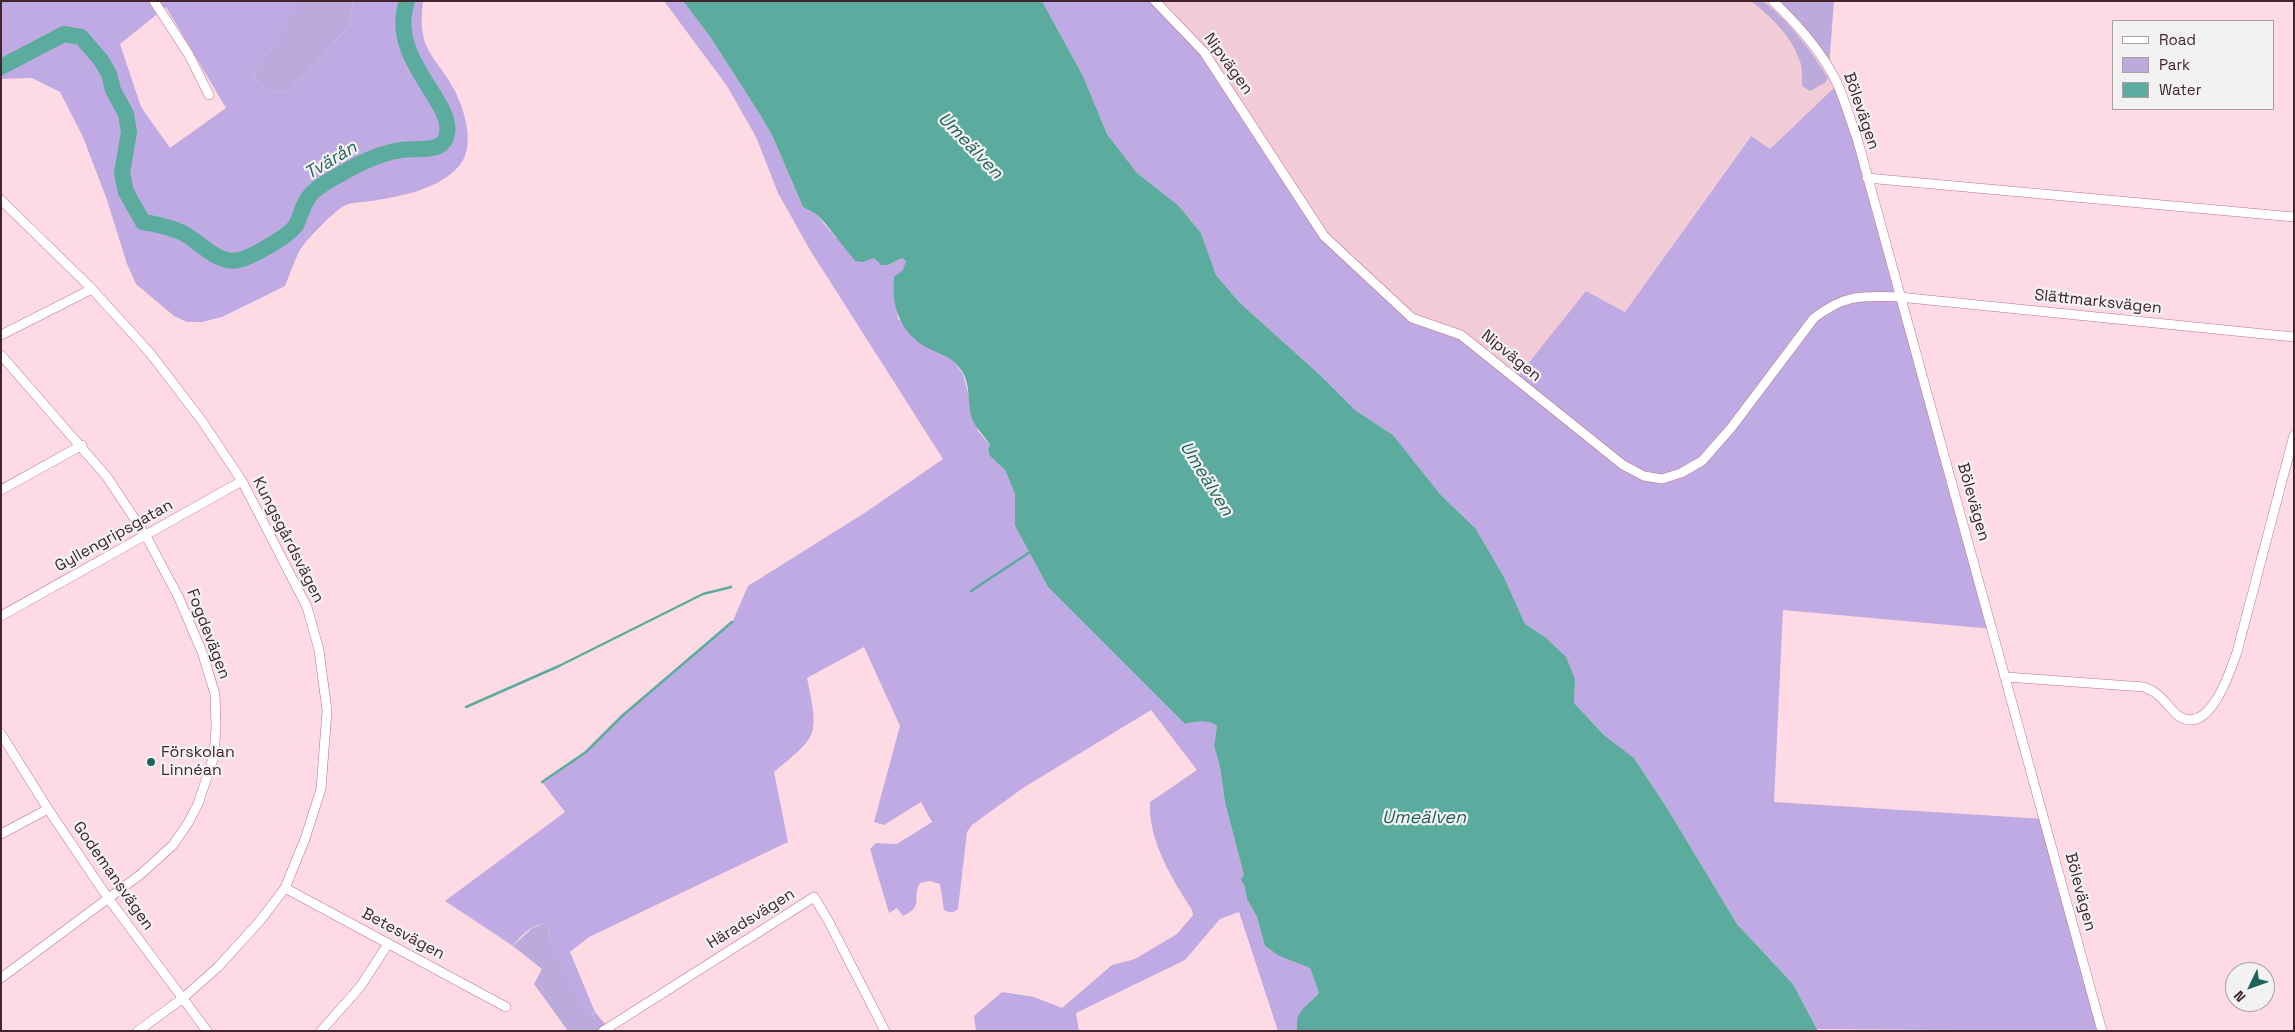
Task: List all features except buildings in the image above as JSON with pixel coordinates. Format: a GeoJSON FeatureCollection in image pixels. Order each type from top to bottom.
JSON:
{"type":"FeatureCollection","features":[{"type":"Feature","properties":{"kind":"street"},"geometry":{"type":"LineString","coordinates":[[154,1],[189,54],[210,95]]}},
{"type":"Feature","properties":{"kind":"street","name":"Nipvägen"},"geometry":{"type":"LineString","coordinates":[[1155,1],[1204,52],[1324,236],[1412,318],[1461,334],[1623,465],[1644,476],[1662,479],[1682,473],[1702,461],[1731,428],[1814,318],[1831,305],[1864,296],[1899,297]]}},
{"type":"Feature","properties":{"kind":"street","name":"Bölevägen"},"geometry":{"type":"LineString","coordinates":[[1773,1],[1810,42],[1829,67],[1838,84],[1857,138],[1899,297],[2006,677],[2102,1031]]}},
{"type":"Feature","properties":{"kind":"street"},"geometry":{"type":"LineString","coordinates":[[1868,178],[2294,217]]}},
{"type":"Feature","properties":{"kind":"street","name":"Kungsgårdsvägen"},"geometry":{"type":"LineString","coordinates":[[1,200],[92,289],[150,353],[202,422],[242,481],[307,607],[319,650],[327,711],[321,789],[305,839],[285,888],[259,922],[218,967],[184,998],[138,1031]]}},
{"type":"Feature","properties":{"kind":"street"},"geometry":{"type":"LineString","coordinates":[[1,334],[92,289]]}},
{"type":"Feature","properties":{"kind":"street","name":"Slättmarksvägen"},"geometry":{"type":"LineString","coordinates":[[1899,297],[2294,337]]}},
{"type":"Feature","properties":{"kind":"street","name":"Fogdevägen"},"geometry":{"type":"LineString","coordinates":[[1,355],[82,445],[127,505],[146,536],[178,596],[202,652],[215,694],[216,727],[214,756],[198,804],[173,845],[140,874],[1,978]]}},
{"type":"Feature","properties":{"kind":"street"},"geometry":{"type":"LineString","coordinates":[[2006,677],[2144,687],[2158,695],[2180,717],[2190,720],[2199,719],[2207,713],[2226,682],[2237,652],[2294,435]]}},
{"type":"Feature","properties":{"kind":"street"},"geometry":{"type":"LineString","coordinates":[[1,490],[82,445]]}},
{"type":"Feature","properties":{"kind":"street","name":"Gyllengripsgatan"},"geometry":{"type":"LineString","coordinates":[[1,616],[242,481]]}},
{"type":"Feature","properties":{"kind":"street","name":"Godemansvägen"},"geometry":{"type":"LineString","coordinates":[[1,734],[48,809],[108,898],[207,1031]]}},
{"type":"Feature","properties":{"kind":"street"},"geometry":{"type":"LineString","coordinates":[[1,834],[48,809]]}},
{"type":"Feature","properties":{"kind":"street","name":"Betesvägen"},"geometry":{"type":"LineString","coordinates":[[285,888],[506,1006]]}},
{"type":"Feature","properties":{"kind":"street","name":"Häradsvägen"},"geometry":{"type":"LineString","coordinates":[[603,1031],[814,897],[829,922],[885,1031]]}},
{"type":"Feature","properties":{"kind":"street"},"geometry":{"type":"LineString","coordinates":[[321,1031],[360,987],[388,944]]}},
{"type":"Feature","properties":{"kind":"shaded area"},"geometry":{"type":"Polygon","coordinates":[[[1,1],[294,1],[286,27],[271,50],[254,69],[255,80],[267,90],[279,93],[290,90],[349,26],[353,1],[423,1],[422,22],[425,43],[430,54],[451,84],[460,103],[467,126],[467,148],[459,166],[441,181],[407,194],[352,203],[335,212],[300,250],[285,286],[222,317],[202,322],[187,322],[174,316],[136,284],[127,264],[107,200],[83,137],[60,92],[32,78],[1,79],[1,1]],[[166,7],[120,44],[141,107],[170,148],[226,108],[166,7]]]}},
{"type":"Feature","properties":{"kind":"shaded area"},"geometry":{"type":"Polygon","coordinates":[[[664,1],[683,1],[711,38],[772,135],[803,207],[816,214],[836,238],[869,259],[874,258],[881,265],[888,265],[902,258],[906,261],[906,265],[893,287],[898,319],[942,354],[953,360],[963,374],[978,431],[990,445],[988,450],[990,456],[1005,470],[1015,494],[1015,526],[1048,587],[1185,724],[1206,722],[1217,726],[1214,746],[1220,767],[1225,803],[1244,875],[1241,880],[1244,884],[1247,899],[1257,917],[1265,946],[1279,956],[1310,968],[1319,993],[1300,1014],[1297,1031],[1278,1031],[1239,912],[1220,919],[1185,960],[1076,1013],[1079,1031],[976,1031],[974,1016],[1002,992],[1034,997],[1062,1008],[1112,965],[1135,959],[1177,934],[1193,915],[1192,910],[1169,872],[1157,845],[1150,816],[1150,802],[1197,770],[1151,710],[1023,788],[972,825],[967,832],[958,909],[951,912],[944,910],[940,884],[930,881],[920,883],[914,909],[903,916],[897,908],[889,913],[870,849],[876,843],[897,844],[932,822],[921,802],[884,825],[874,822],[900,726],[864,647],[807,678],[814,723],[812,733],[800,750],[774,772],[788,842],[589,937],[570,952],[595,1012],[589,1017],[585,1014],[549,938],[548,925],[543,924],[533,927],[513,946],[445,901],[565,812],[542,782],[586,752],[622,716],[732,623],[748,586],[866,512],[943,459],[810,250],[778,193],[756,137],[727,86],[664,1]]]}},
{"type":"Feature","properties":{"kind":"shaded area"},"geometry":{"type":"Polygon","coordinates":[[[1042,1],[1155,1],[1204,52],[1324,236],[1412,318],[1461,335],[1515,380],[1586,291],[1625,312],[1751,136],[1770,149],[1838,84],[1993,629],[1783,610],[1774,802],[2045,819],[2102,1031],[1817,1029],[1793,984],[1737,924],[1667,808],[1634,758],[1604,735],[1574,703],[1575,679],[1545,637],[1525,624],[1504,577],[1476,529],[1440,494],[1393,435],[1355,410],[1320,375],[1239,302],[1216,275],[1201,233],[1179,206],[1137,173],[1107,134],[1083,76],[1042,1]]]}},
{"type":"Feature","properties":{"kind":"shaded area"},"geometry":{"type":"Polygon","coordinates":[[[1155,1],[1773,1],[1810,41],[1838,84],[1770,149],[1750,136],[1625,312],[1586,291],[1515,380],[1412,318],[1324,236],[1155,1]]]}},
{"type":"Feature","properties":{"kind":"green space"},"geometry":{"type":"Polygon","coordinates":[[[294,1],[353,1],[349,26],[290,90],[279,93],[267,90],[255,80],[254,69],[271,50],[294,1]]]}},
{"type":"Feature","properties":{"kind":"green space"},"geometry":{"type":"Polygon","coordinates":[[[1751,1],[1763,1],[1791,27],[1828,78],[1825,83],[1810,91],[1802,86],[1801,65],[1791,42],[1772,20],[1751,1]]]}},
{"type":"Feature","properties":{"kind":"green space"},"geometry":{"type":"Polygon","coordinates":[[[1773,1],[1834,1],[1829,67],[1773,1]]]}},
{"type":"Feature","properties":{"kind":"green space"},"geometry":{"type":"Polygon","coordinates":[[[543,924],[548,925],[549,938],[593,1015],[595,1012],[605,1024],[613,1024],[603,1031],[568,1031],[534,984],[542,969],[513,946],[532,928],[543,924]]]}},
{"type":"Feature","properties":{"kind":"water","name":"Umeälven"},"geometry":{"type":"Polygon","coordinates":[[[683,1],[1042,1],[1083,76],[1107,134],[1137,173],[1179,206],[1201,233],[1216,275],[1239,302],[1320,375],[1355,410],[1393,435],[1440,494],[1476,529],[1504,577],[1525,624],[1545,637],[1566,657],[1575,679],[1574,703],[1604,735],[1634,758],[1667,808],[1737,924],[1793,984],[1818,1031],[1297,1031],[1300,1013],[1319,993],[1310,968],[1279,956],[1265,946],[1257,917],[1247,899],[1241,879],[1244,875],[1225,803],[1220,767],[1214,746],[1217,726],[1206,722],[1185,724],[1048,587],[1015,526],[1015,494],[1005,470],[990,456],[988,450],[990,445],[971,416],[965,376],[949,358],[915,340],[898,316],[894,297],[894,277],[903,270],[906,261],[902,258],[888,265],[881,265],[874,258],[863,262],[855,261],[824,222],[816,214],[803,207],[772,135],[711,38],[683,1]]]}},
{"type":"Feature","properties":{"kind":"waterway","name":"Tvärån"},"geometry":{"type":"LineString","coordinates":[[1,67],[64,34],[81,37],[101,60],[109,74],[113,90],[126,114],[129,132],[122,173],[126,192],[143,222],[183,233],[210,252],[224,259],[231,261],[239,260],[270,246],[292,230],[310,196],[328,181],[355,166],[389,152],[435,148],[444,141],[447,134],[446,121],[441,107],[422,76],[406,41],[403,22],[407,1]]}},
{"type":"Feature","properties":{"kind":"waterway"},"geometry":{"type":"LineString","coordinates":[[971,591],[1030,552]]}},
{"type":"Feature","properties":{"kind":"waterway"},"geometry":{"type":"LineString","coordinates":[[466,707],[559,666],[703,594],[731,587]]}},
{"type":"Feature","properties":{"kind":"waterway"},"geometry":{"type":"LineString","coordinates":[[542,782],[586,752],[622,716],[732,622]]}},
{"type":"Feature","properties":{"kind":"place","name":"Förskolan Linnéan"},"geometry":{"type":"Point","coordinates":[151,762]}}]}
